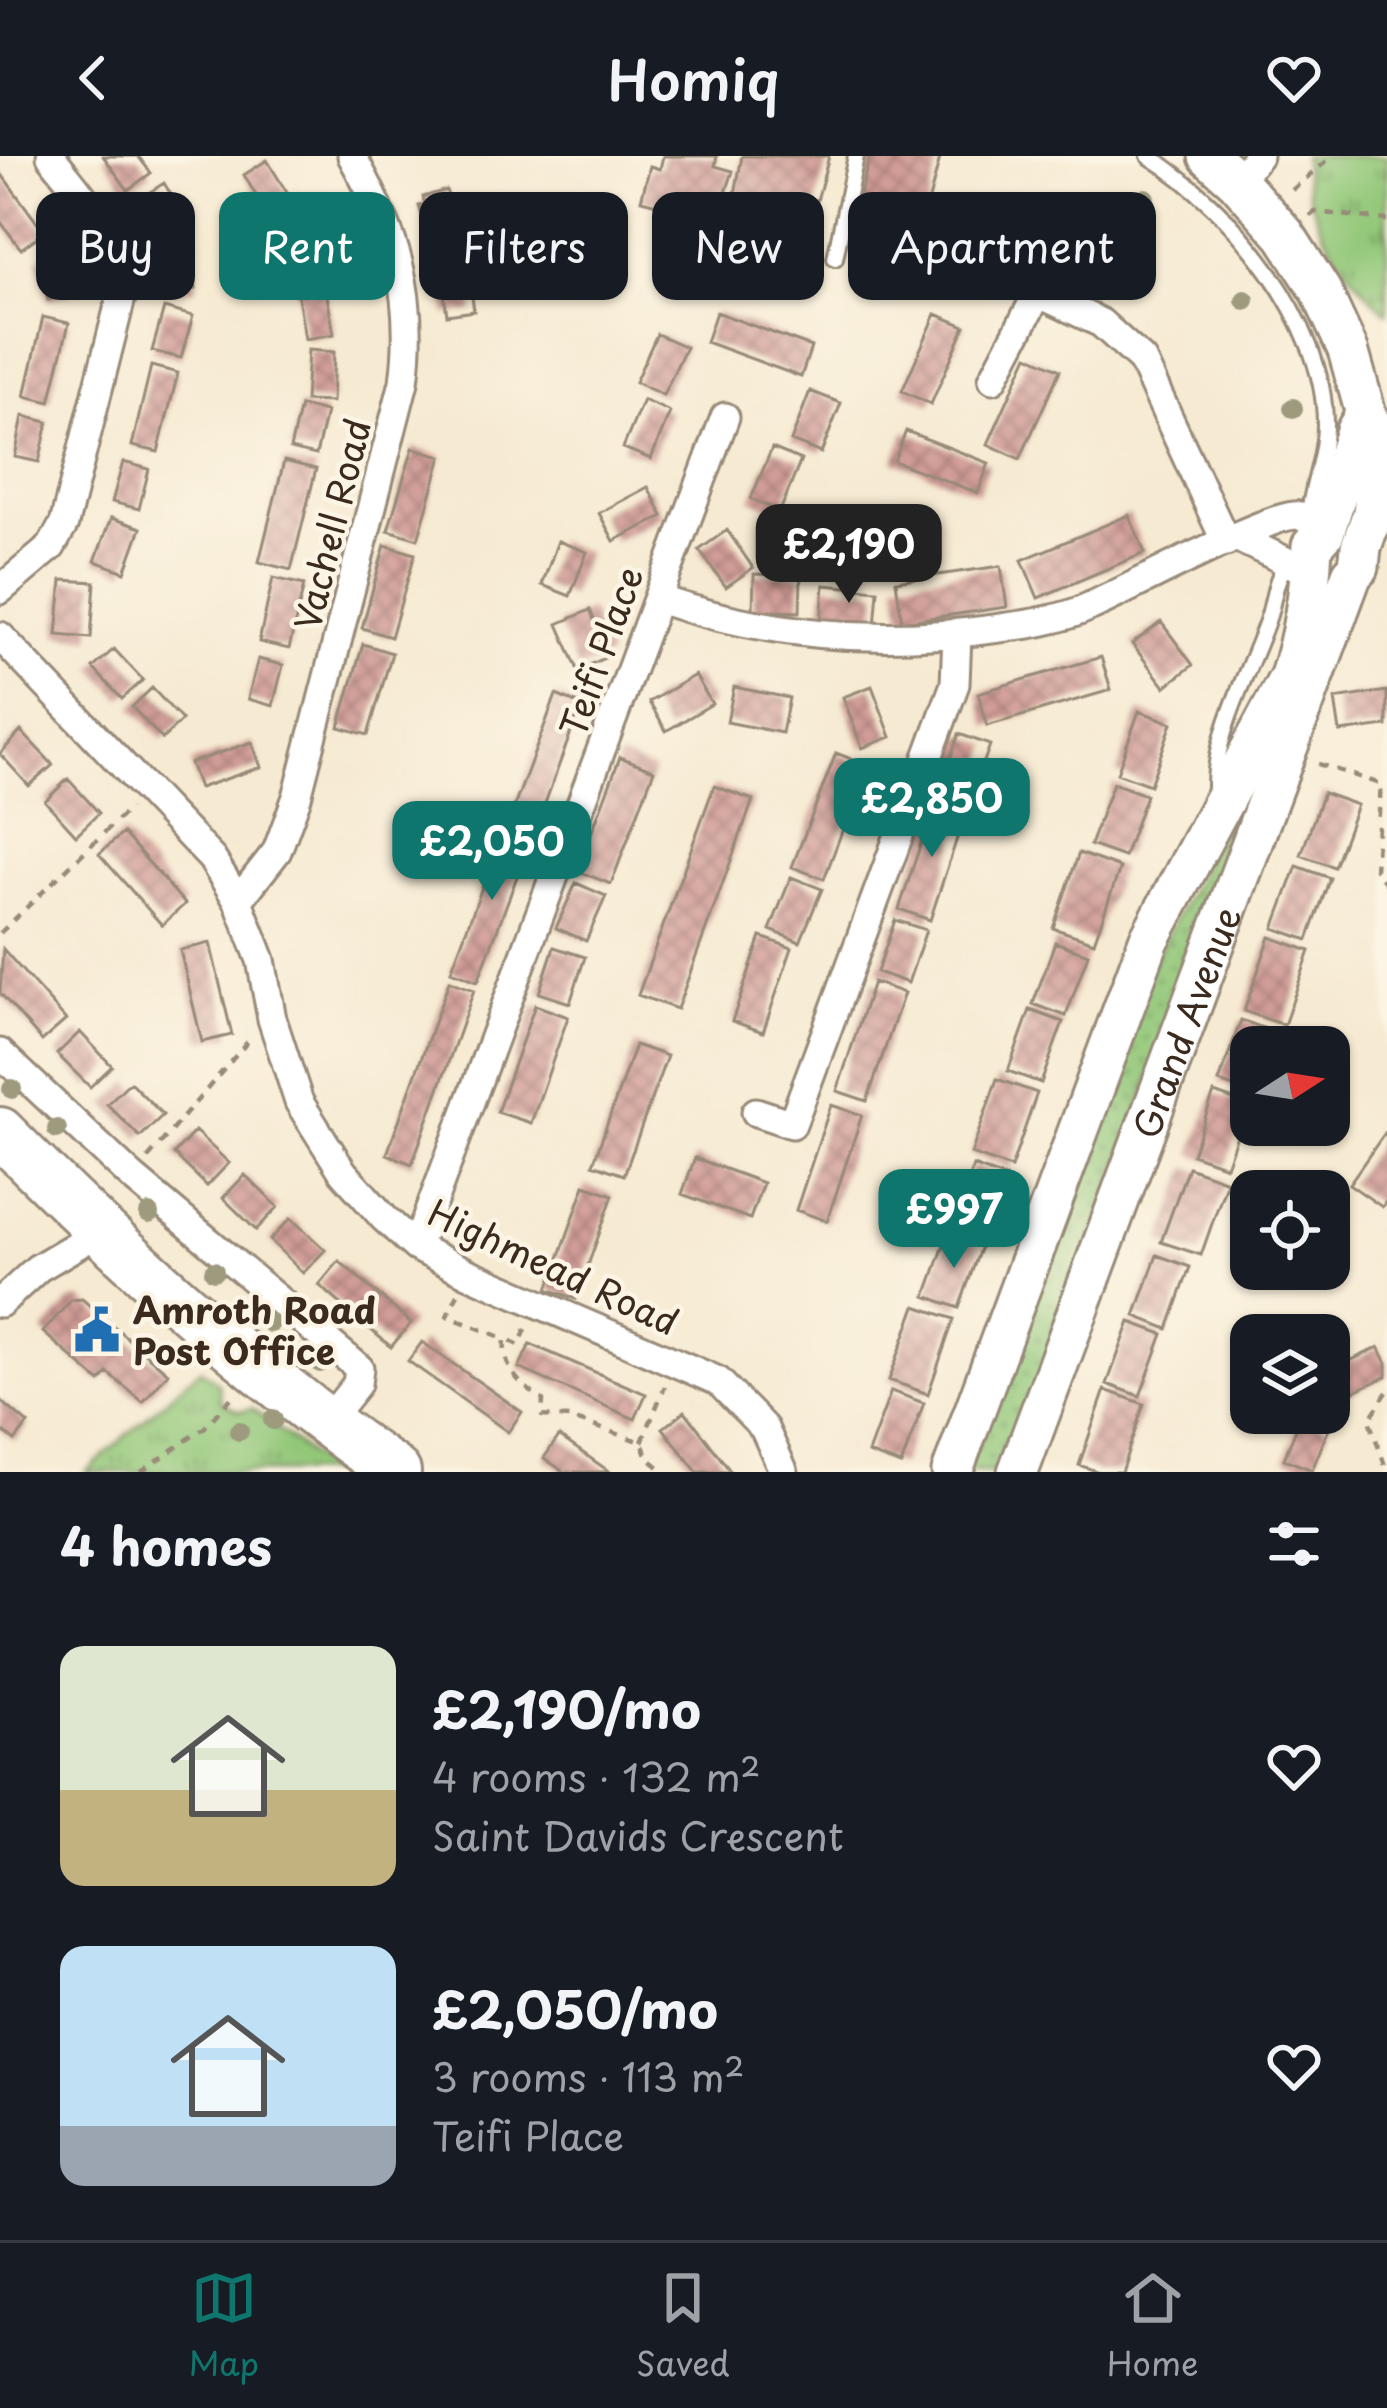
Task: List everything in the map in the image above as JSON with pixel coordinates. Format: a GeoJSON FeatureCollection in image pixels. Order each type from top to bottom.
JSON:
{"type":"FeatureCollection","features":[{"type":"Feature","properties":{"kind":"highway"},"geometry":{"type":"LineString","coordinates":[[0,1132],[95,1227],[325,1424],[396,1472]]}},
{"type":"Feature","properties":{"kind":"street"},"geometry":{"type":"LineString","coordinates":[[0,590],[51,547],[64,524],[123,290],[121,261],[112,238],[51,156]]}},
{"type":"Feature","properties":{"kind":"street","name":"Vachell Road"},"geometry":{"type":"LineString","coordinates":[[238,901],[277,851],[297,797],[404,382],[409,346],[403,273],[381,211],[352,156]]}},
{"type":"Feature","properties":{"kind":"street","name":"Grand Avenue"},"geometry":{"type":"LineString","coordinates":[[1018,1472],[1372,513],[1379,452],[1376,409],[1321,291],[1235,164]]}},
{"type":"Feature","properties":{"kind":"street"},"geometry":{"type":"LineString","coordinates":[[993,379],[1034,300]]}},
{"type":"Feature","properties":{"kind":"street"},"geometry":{"type":"LineString","coordinates":[[1053,300],[1101,323],[1142,360],[1232,540]]}},
{"type":"Feature","properties":{"kind":"street","name":"Grand Avenue"},"geometry":{"type":"LineString","coordinates":[[952,1472],[1149,940],[1290,676],[1309,545],[1356,431],[1376,409]]}},
{"type":"Feature","properties":{"kind":"street","name":"Teifi Place"},"geometry":{"type":"LineString","coordinates":[[416,1247],[725,417]]}},
{"type":"Feature","properties":{"kind":"street"},"geometry":{"type":"LineString","coordinates":[[658,599],[708,616],[804,633],[886,640],[1019,626],[1086,609],[1293,516],[1309,545]]}},
{"type":"Feature","properties":{"kind":"street"},"geometry":{"type":"LineString","coordinates":[[1232,540],[1309,545],[1341,528],[1356,538],[1357,561]]}},
{"type":"Feature","properties":{"kind":"street"},"geometry":{"type":"LineString","coordinates":[[756,1112],[792,1124],[955,684],[957,634]]}},
{"type":"Feature","properties":{"kind":"street","name":"Highmead Road"},"geometry":{"type":"LineString","coordinates":[[0,636],[212,859],[238,901],[261,960],[299,1102],[343,1172],[416,1247],[718,1382],[764,1428],[784,1472]]}},
{"type":"Feature","properties":{"kind":"street"},"geometry":{"type":"LineString","coordinates":[[0,1053],[132,1177],[359,1368],[357,1384],[325,1424]]}},
{"type":"Feature","properties":{"kind":"street"},"geometry":{"type":"LineString","coordinates":[[0,1303],[95,1227]]}},
{"type":"Feature","properties":{"kind":"lane"},"geometry":{"type":"LineString","coordinates":[[836,258],[856,156]]}},
{"type":"Feature","properties":{"kind":"lane","name":"Grand Avenue"},"geometry":{"type":"LineString","coordinates":[[1149,156],[1204,198],[1242,238],[1274,280],[1304,337],[1316,367],[1325,422],[1309,545]]}},
{"type":"Feature","properties":{"kind":"path"},"geometry":{"type":"LineString","coordinates":[[1292,190],[1334,156]]}},
{"type":"Feature","properties":{"kind":"path"},"geometry":{"type":"LineString","coordinates":[[1315,212],[1387,220]]}},
{"type":"Feature","properties":{"kind":"path"},"geometry":{"type":"LineString","coordinates":[[1284,753],[1381,784],[1375,869],[1387,885]]}},
{"type":"Feature","properties":{"kind":"path"},"geometry":{"type":"LineString","coordinates":[[0,933],[148,790]]}},
{"type":"Feature","properties":{"kind":"path"},"geometry":{"type":"LineString","coordinates":[[132,1177],[250,1039],[277,1031]]}},
{"type":"Feature","properties":{"kind":"path"},"geometry":{"type":"LineString","coordinates":[[468,1273],[448,1316],[519,1345],[537,1302]]}},
{"type":"Feature","properties":{"kind":"path"},"geometry":{"type":"LineString","coordinates":[[505,1338],[503,1359],[521,1385],[543,1400],[542,1416],[568,1418],[641,1442],[649,1459],[665,1472]]}},
{"type":"Feature","properties":{"kind":"path"},"geometry":{"type":"LineString","coordinates":[[641,1442],[675,1362]]}},
{"type":"Feature","properties":{"kind":"path"},"geometry":{"type":"LineString","coordinates":[[141,1472],[204,1428],[237,1391]]}},
{"type":"Feature","properties":{"kind":"path"},"geometry":{"type":"LineString","coordinates":[[1387,1392],[1369,1420],[1387,1471]]}},
{"type":"Feature","properties":{"kind":"green space"},"geometry":{"type":"Polygon","coordinates":[[[1303,156],[1387,156],[1387,313],[1329,243],[1311,202],[1303,156]]]}},
{"type":"Feature","properties":{"kind":"green space"},"geometry":{"type":"Polygon","coordinates":[[[1288,702],[1006,1472],[964,1472],[1146,975],[1288,702]]]}},
{"type":"Feature","properties":{"kind":"green space"},"geometry":{"type":"Polygon","coordinates":[[[200,1369],[218,1383],[221,1400],[239,1411],[252,1408],[331,1472],[86,1472],[200,1369]]]}},
{"type":"Feature","properties":{"kind":"building"},"geometry":{"type":"Polygon","coordinates":[[[103,156],[138,156],[151,173],[128,190],[103,156]]]}},
{"type":"Feature","properties":{"kind":"building"},"geometry":{"type":"Polygon","coordinates":[[[663,156],[717,156],[715,166],[733,171],[726,192],[652,192],[652,203],[641,200],[650,166],[660,169],[663,156]]]}},
{"type":"Feature","properties":{"kind":"building"},"geometry":{"type":"Polygon","coordinates":[[[742,156],[829,156],[819,192],[735,192],[742,156]]]}},
{"type":"Feature","properties":{"kind":"building"},"geometry":{"type":"Polygon","coordinates":[[[870,156],[940,158],[931,192],[860,192],[870,156]]]}},
{"type":"Feature","properties":{"kind":"building"},"geometry":{"type":"Polygon","coordinates":[[[267,160],[287,192],[254,192],[244,175],[267,160]]]}},
{"type":"Feature","properties":{"kind":"building"},"geometry":{"type":"Polygon","coordinates":[[[0,172],[36,221],[36,238],[21,249],[0,221],[0,172]]]}},
{"type":"Feature","properties":{"kind":"building"},"geometry":{"type":"Polygon","coordinates":[[[299,300],[328,300],[334,334],[305,339],[299,300]]]}},
{"type":"Feature","properties":{"kind":"building"},"geometry":{"type":"Polygon","coordinates":[[[445,300],[472,300],[474,311],[447,315],[445,300]]]}},
{"type":"Feature","properties":{"kind":"building"},"geometry":{"type":"Polygon","coordinates":[[[164,308],[193,316],[181,358],[152,351],[164,308]]]}},
{"type":"Feature","properties":{"kind":"building"},"geometry":{"type":"Polygon","coordinates":[[[716,312],[811,347],[801,377],[706,342],[716,312]]]}},
{"type":"Feature","properties":{"kind":"building"},"geometry":{"type":"Polygon","coordinates":[[[936,314],[965,326],[931,404],[902,391],[936,314]]]}},
{"type":"Feature","properties":{"kind":"building"},"geometry":{"type":"Polygon","coordinates":[[[43,317],[69,323],[50,402],[25,396],[43,317]]]}},
{"type":"Feature","properties":{"kind":"building"},"geometry":{"type":"Polygon","coordinates":[[[657,334],[686,347],[663,395],[635,382],[657,334]]]}},
{"type":"Feature","properties":{"kind":"building"},"geometry":{"type":"Polygon","coordinates":[[[308,350],[334,352],[332,402],[305,401],[308,350]]]}},
{"type":"Feature","properties":{"kind":"building"},"geometry":{"type":"Polygon","coordinates":[[[1028,355],[1060,370],[1020,459],[988,444],[1028,355]]]}},
{"type":"Feature","properties":{"kind":"building"},"geometry":{"type":"Polygon","coordinates":[[[151,366],[178,373],[158,452],[132,446],[151,366]]]}},
{"type":"Feature","properties":{"kind":"building"},"geometry":{"type":"Polygon","coordinates":[[[810,391],[841,403],[821,453],[791,441],[810,391]]]}},
{"type":"Feature","properties":{"kind":"building"},"geometry":{"type":"Polygon","coordinates":[[[643,400],[670,412],[651,459],[623,448],[643,400]]]}},
{"type":"Feature","properties":{"kind":"building"},"geometry":{"type":"Polygon","coordinates":[[[300,406],[326,412],[316,455],[290,449],[300,406]]]}},
{"type":"Feature","properties":{"kind":"building"},"geometry":{"type":"Polygon","coordinates":[[[23,416],[48,422],[39,462],[15,457],[23,416]]]}},
{"type":"Feature","properties":{"kind":"building"},"geometry":{"type":"Polygon","coordinates":[[[906,431],[989,463],[978,493],[894,461],[906,431]]]}},
{"type":"Feature","properties":{"kind":"building"},"geometry":{"type":"Polygon","coordinates":[[[413,448],[442,456],[418,539],[388,530],[413,448]]]}},
{"type":"Feature","properties":{"kind":"building"},"geometry":{"type":"Polygon","coordinates":[[[772,448],[801,460],[780,511],[751,499],[772,448]]]}},
{"type":"Feature","properties":{"kind":"building"},"geometry":{"type":"Polygon","coordinates":[[[284,461],[316,469],[291,570],[259,562],[284,461]]]}},
{"type":"Feature","properties":{"kind":"building"},"geometry":{"type":"Polygon","coordinates":[[[123,462],[149,469],[139,509],[112,502],[123,462]]]}},
{"type":"Feature","properties":{"kind":"building"},"geometry":{"type":"Polygon","coordinates":[[[648,487],[663,516],[614,541],[599,513],[648,487]]]}},
{"type":"Feature","properties":{"kind":"building"},"geometry":{"type":"Polygon","coordinates":[[[1129,515],[1145,553],[1038,598],[1022,560],[1129,515]]]}},
{"type":"Feature","properties":{"kind":"building"},"geometry":{"type":"Polygon","coordinates":[[[111,518],[141,528],[125,572],[95,561],[111,518]]]}},
{"type":"Feature","properties":{"kind":"building"},"geometry":{"type":"Polygon","coordinates":[[[727,530],[753,568],[726,587],[699,550],[727,530]]]}},
{"type":"Feature","properties":{"kind":"building"},"geometry":{"type":"Polygon","coordinates":[[[558,541],[587,552],[570,596],[542,585],[558,541]]]}},
{"type":"Feature","properties":{"kind":"building"},"geometry":{"type":"Polygon","coordinates":[[[385,545],[415,554],[391,637],[362,628],[385,545]]]}},
{"type":"Feature","properties":{"kind":"building"},"geometry":{"type":"Polygon","coordinates":[[[1001,566],[1007,607],[902,622],[896,581],[1001,566]]]}},
{"type":"Feature","properties":{"kind":"building"},"geometry":{"type":"Polygon","coordinates":[[[754,574],[801,576],[800,612],[753,610],[754,574]]]}},
{"type":"Feature","properties":{"kind":"building"},"geometry":{"type":"Polygon","coordinates":[[[273,578],[304,585],[289,649],[259,642],[273,578]]]}},
{"type":"Feature","properties":{"kind":"building"},"geometry":{"type":"Polygon","coordinates":[[[62,580],[95,582],[91,638],[57,635],[62,580]]]}},
{"type":"Feature","properties":{"kind":"building"},"geometry":{"type":"Polygon","coordinates":[[[824,585],[878,590],[875,627],[821,623],[824,585]]]}},
{"type":"Feature","properties":{"kind":"building"},"geometry":{"type":"Polygon","coordinates":[[[590,610],[609,656],[578,670],[558,624],[590,610]]]}},
{"type":"Feature","properties":{"kind":"building"},"geometry":{"type":"Polygon","coordinates":[[[1161,622],[1193,665],[1165,687],[1132,644],[1161,622]]]}},
{"type":"Feature","properties":{"kind":"building"},"geometry":{"type":"Polygon","coordinates":[[[363,644],[392,653],[368,735],[339,727],[363,644]]]}},
{"type":"Feature","properties":{"kind":"building"},"geometry":{"type":"Polygon","coordinates":[[[114,649],[143,680],[122,699],[93,668],[114,649]]]}},
{"type":"Feature","properties":{"kind":"building"},"geometry":{"type":"Polygon","coordinates":[[[1101,657],[1111,690],[987,726],[978,693],[1101,657]]]}},
{"type":"Feature","properties":{"kind":"building"},"geometry":{"type":"Polygon","coordinates":[[[258,659],[283,665],[273,706],[248,699],[258,659]]]}},
{"type":"Feature","properties":{"kind":"building"},"geometry":{"type":"Polygon","coordinates":[[[695,675],[712,704],[666,731],[649,702],[695,675]]]}},
{"type":"Feature","properties":{"kind":"building"},"geometry":{"type":"Polygon","coordinates":[[[872,686],[891,737],[862,748],[843,697],[872,686]]]}},
{"type":"Feature","properties":{"kind":"building"},"geometry":{"type":"Polygon","coordinates":[[[734,687],[789,698],[782,733],[727,722],[734,687]]]}},
{"type":"Feature","properties":{"kind":"building"},"geometry":{"type":"Polygon","coordinates":[[[152,688],[182,720],[162,739],[132,707],[152,688]]]}},
{"type":"Feature","properties":{"kind":"building"},"geometry":{"type":"Polygon","coordinates":[[[1387,691],[1387,726],[1340,732],[1335,699],[1387,691]]]}},
{"type":"Feature","properties":{"kind":"building"},"geometry":{"type":"Polygon","coordinates":[[[556,695],[581,705],[537,825],[511,815],[556,695]]]}},
{"type":"Feature","properties":{"kind":"building"},"geometry":{"type":"Polygon","coordinates":[[[1139,711],[1172,723],[1150,785],[1117,773],[1139,711]]]}},
{"type":"Feature","properties":{"kind":"building"},"geometry":{"type":"Polygon","coordinates":[[[21,731],[53,765],[29,786],[0,754],[21,731]]]}},
{"type":"Feature","properties":{"kind":"building"},"geometry":{"type":"Polygon","coordinates":[[[959,734],[990,745],[970,800],[940,789],[959,734]]]}},
{"type":"Feature","properties":{"kind":"building"},"geometry":{"type":"Polygon","coordinates":[[[252,742],[261,767],[199,788],[190,763],[252,742]]]}},
{"type":"Feature","properties":{"kind":"building"},"geometry":{"type":"Polygon","coordinates":[[[836,753],[867,765],[824,879],[792,867],[836,753]]]}},
{"type":"Feature","properties":{"kind":"building"},"geometry":{"type":"Polygon","coordinates":[[[620,757],[654,770],[611,884],[577,871],[620,757]]]}},
{"type":"Feature","properties":{"kind":"building"},"geometry":{"type":"Polygon","coordinates":[[[68,779],[99,813],[76,835],[45,801],[68,779]]]}},
{"type":"Feature","properties":{"kind":"building"},"geometry":{"type":"Polygon","coordinates":[[[1113,783],[1146,795],[1124,857],[1090,845],[1113,783]]]}},
{"type":"Feature","properties":{"kind":"building"},"geometry":{"type":"Polygon","coordinates":[[[714,786],[753,800],[677,1009],[638,995],[714,786]]]}},
{"type":"Feature","properties":{"kind":"building"},"geometry":{"type":"Polygon","coordinates":[[[1323,793],[1357,805],[1334,867],[1301,855],[1323,793]]]}},
{"type":"Feature","properties":{"kind":"building"},"geometry":{"type":"Polygon","coordinates":[[[935,801],[966,811],[930,920],[899,909],[935,801]]]}},
{"type":"Feature","properties":{"kind":"building"},"geometry":{"type":"Polygon","coordinates":[[[505,825],[532,836],[478,981],[451,971],[505,825]]]}},
{"type":"Feature","properties":{"kind":"building"},"geometry":{"type":"Polygon","coordinates":[[[123,833],[185,904],[162,925],[99,854],[123,833]]]}},
{"type":"Feature","properties":{"kind":"building"},"geometry":{"type":"Polygon","coordinates":[[[1079,853],[1120,868],[1094,942],[1053,928],[1079,853]]]}},
{"type":"Feature","properties":{"kind":"building"},"geometry":{"type":"Polygon","coordinates":[[[1297,866],[1330,878],[1308,940],[1274,928],[1297,866]]]}},
{"type":"Feature","properties":{"kind":"building"},"geometry":{"type":"Polygon","coordinates":[[[791,877],[822,889],[800,942],[770,930],[791,877]]]}},
{"type":"Feature","properties":{"kind":"building"},"geometry":{"type":"Polygon","coordinates":[[[576,883],[606,896],[586,941],[556,928],[576,883]]]}},
{"type":"Feature","properties":{"kind":"building"},"geometry":{"type":"Polygon","coordinates":[[[895,920],[926,930],[908,983],[877,972],[895,920]]]}},
{"type":"Feature","properties":{"kind":"building"},"geometry":{"type":"Polygon","coordinates":[[[761,937],[792,948],[763,1032],[732,1021],[761,937]]]}},
{"type":"Feature","properties":{"kind":"building"},"geometry":{"type":"Polygon","coordinates":[[[1270,937],[1310,951],[1284,1025],[1244,1011],[1270,937]]]}},
{"type":"Feature","properties":{"kind":"building"},"geometry":{"type":"Polygon","coordinates":[[[1055,942],[1088,954],[1066,1016],[1033,1004],[1055,942]]]}},
{"type":"Feature","properties":{"kind":"building"},"geometry":{"type":"Polygon","coordinates":[[[210,943],[232,1035],[202,1042],[180,950],[210,943]]]}},
{"type":"Feature","properties":{"kind":"building"},"geometry":{"type":"Polygon","coordinates":[[[554,947],[585,957],[570,1003],[539,993],[554,947]]]}},
{"type":"Feature","properties":{"kind":"building"},"geometry":{"type":"Polygon","coordinates":[[[3,949],[66,1020],[42,1041],[0,993],[3,949]]]}},
{"type":"Feature","properties":{"kind":"building"},"geometry":{"type":"Polygon","coordinates":[[[449,981],[474,990],[412,1164],[387,1154],[449,981]]]}},
{"type":"Feature","properties":{"kind":"building"},"geometry":{"type":"Polygon","coordinates":[[[873,982],[904,993],[867,1101],[837,1091],[873,982]]]}},
{"type":"Feature","properties":{"kind":"building"},"geometry":{"type":"Polygon","coordinates":[[[535,1005],[568,1017],[531,1123],[497,1112],[535,1005]]]}},
{"type":"Feature","properties":{"kind":"building"},"geometry":{"type":"Polygon","coordinates":[[[1030,1010],[1063,1022],[1041,1083],[1008,1071],[1030,1010]]]}},
{"type":"Feature","properties":{"kind":"building"},"geometry":{"type":"Polygon","coordinates":[[[80,1032],[112,1066],[90,1087],[57,1054],[80,1032]]]}},
{"type":"Feature","properties":{"kind":"building"},"geometry":{"type":"Polygon","coordinates":[[[635,1045],[667,1056],[624,1175],[593,1164],[635,1045]]]}},
{"type":"Feature","properties":{"kind":"building"},"geometry":{"type":"Polygon","coordinates":[[[1230,1051],[1230,1086],[1219,1082],[1230,1051]]]}},
{"type":"Feature","properties":{"kind":"building"},"geometry":{"type":"Polygon","coordinates":[[[997,1079],[1037,1093],[1011,1168],[971,1154],[997,1079]]]}},
{"type":"Feature","properties":{"kind":"building"},"geometry":{"type":"Polygon","coordinates":[[[130,1082],[163,1115],[140,1137],[107,1104],[130,1082]]]}},
{"type":"Feature","properties":{"kind":"building"},"geometry":{"type":"Polygon","coordinates":[[[1214,1093],[1230,1099],[1233,1146],[1226,1166],[1192,1154],[1214,1093]]]}},
{"type":"Feature","properties":{"kind":"building"},"geometry":{"type":"Polygon","coordinates":[[[831,1105],[862,1115],[827,1221],[796,1210],[831,1105]]]}},
{"type":"Feature","properties":{"kind":"building"},"geometry":{"type":"Polygon","coordinates":[[[1387,1130],[1387,1200],[1382,1207],[1350,1183],[1387,1130]]]}},
{"type":"Feature","properties":{"kind":"building"},"geometry":{"type":"Polygon","coordinates":[[[195,1131],[229,1163],[207,1186],[174,1154],[195,1131]]]}},
{"type":"Feature","properties":{"kind":"building"},"geometry":{"type":"Polygon","coordinates":[[[695,1158],[763,1183],[750,1219],[682,1194],[695,1158]]]}},
{"type":"Feature","properties":{"kind":"building"},"geometry":{"type":"Polygon","coordinates":[[[973,1166],[1006,1178],[984,1240],[951,1228],[973,1166]]]}},
{"type":"Feature","properties":{"kind":"building"},"geometry":{"type":"Polygon","coordinates":[[[1188,1167],[1227,1181],[1201,1255],[1161,1242],[1188,1167]]]}},
{"type":"Feature","properties":{"kind":"building"},"geometry":{"type":"Polygon","coordinates":[[[245,1175],[278,1207],[256,1230],[223,1198],[245,1175]]]}},
{"type":"Feature","properties":{"kind":"building"},"geometry":{"type":"Polygon","coordinates":[[[585,1185],[613,1195],[576,1299],[548,1289],[585,1185]]]}},
{"type":"Feature","properties":{"kind":"building"},"geometry":{"type":"Polygon","coordinates":[[[291,1218],[325,1250],[303,1273],[270,1240],[291,1218]]]}},
{"type":"Feature","properties":{"kind":"building"},"geometry":{"type":"Polygon","coordinates":[[[948,1234],[981,1246],[959,1308],[926,1296],[948,1234]]]}},
{"type":"Feature","properties":{"kind":"building"},"geometry":{"type":"Polygon","coordinates":[[[1157,1255],[1190,1267],[1168,1329],[1135,1316],[1157,1255]]]}},
{"type":"Feature","properties":{"kind":"building"},"geometry":{"type":"Polygon","coordinates":[[[339,1261],[411,1323],[391,1347],[319,1285],[339,1261]]]}},
{"type":"Feature","properties":{"kind":"building"},"geometry":{"type":"Polygon","coordinates":[[[82,1299],[168,1373],[143,1402],[108,1373],[100,1382],[43,1332],[71,1300],[82,1299]]]}},
{"type":"Feature","properties":{"kind":"building"},"geometry":{"type":"Polygon","coordinates":[[[916,1306],[954,1319],[928,1394],[889,1380],[916,1306]]]}},
{"type":"Feature","properties":{"kind":"building"},"geometry":{"type":"Polygon","coordinates":[[[1130,1322],[1163,1334],[1140,1396],[1107,1384],[1130,1322]]]}},
{"type":"Feature","properties":{"kind":"building"},"geometry":{"type":"Polygon","coordinates":[[[422,1342],[522,1412],[508,1432],[408,1361],[422,1342]]]}},
{"type":"Feature","properties":{"kind":"building"},"geometry":{"type":"Polygon","coordinates":[[[530,1344],[646,1394],[635,1419],[519,1368],[530,1344]]]}},
{"type":"Feature","properties":{"kind":"building"},"geometry":{"type":"Polygon","coordinates":[[[1379,1347],[1387,1376],[1350,1393],[1350,1361],[1379,1347]]]}},
{"type":"Feature","properties":{"kind":"building"},"geometry":{"type":"Polygon","coordinates":[[[1105,1390],[1144,1404],[1121,1472],[1099,1472],[1079,1465],[1105,1390]]]}},
{"type":"Feature","properties":{"kind":"building"},"geometry":{"type":"Polygon","coordinates":[[[891,1391],[924,1403],[901,1465],[868,1453],[891,1391]]]}},
{"type":"Feature","properties":{"kind":"building"},"geometry":{"type":"Polygon","coordinates":[[[0,1400],[28,1424],[15,1441],[0,1429],[0,1400]]]}},
{"type":"Feature","properties":{"kind":"building"},"geometry":{"type":"Polygon","coordinates":[[[685,1411],[731,1472],[697,1472],[663,1428],[685,1411]]]}},
{"type":"Feature","properties":{"kind":"building"},"geometry":{"type":"Polygon","coordinates":[[[1294,1434],[1327,1434],[1312,1470],[1284,1459],[1294,1434]]]}},
{"type":"Feature","properties":{"kind":"building"},"geometry":{"type":"Polygon","coordinates":[[[559,1436],[610,1472],[564,1472],[544,1458],[559,1436]]]}},
{"type":"Feature","properties":{"kind":"place","name":"Amroth Road Post Office"},"geometry":{"type":"Point","coordinates":[97,1330]}}]}
